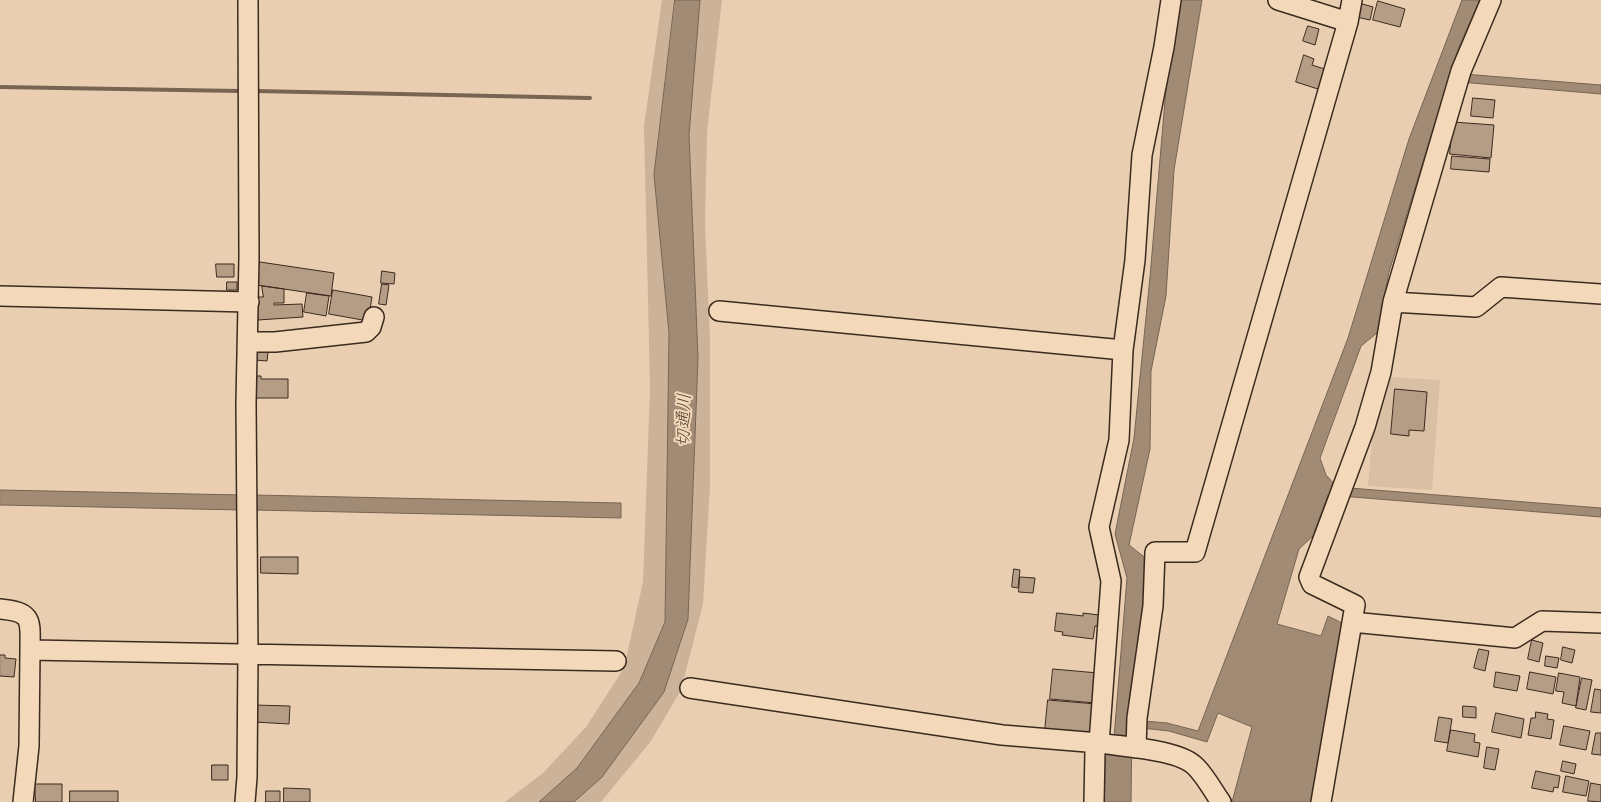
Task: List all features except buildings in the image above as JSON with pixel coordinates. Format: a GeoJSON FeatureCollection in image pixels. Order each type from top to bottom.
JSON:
{"type":"FeatureCollection","features":[{"type":"Feature","properties":{"kind":"street"},"geometry":{"type":"LineString","coordinates":[[245,802],[248,653],[248,0]]}},
{"type":"Feature","properties":{"kind":"street"},"geometry":{"type":"LineString","coordinates":[[1124,739],[1111,580],[1098,527],[1119,440],[1123,350],[1135,260],[1142,154],[1164,47],[1171,0]]}},
{"type":"Feature","properties":{"kind":"street"},"geometry":{"type":"LineString","coordinates":[[1278,0],[1348,22]]}},
{"type":"Feature","properties":{"kind":"street"},"geometry":{"type":"LineString","coordinates":[[1094,802],[1095,751],[1124,739],[1143,679],[1153,606],[1156,552],[1194,552],[1348,22],[1352,0]]}},
{"type":"Feature","properties":{"kind":"street"},"geometry":{"type":"LineString","coordinates":[[1321,802],[1355,605],[1312,584],[1309,578],[1364,427],[1381,372],[1393,302],[1459,78],[1491,0]]}},
{"type":"Feature","properties":{"kind":"street"},"geometry":{"type":"LineString","coordinates":[[1393,302],[1476,306],[1501,287],[1601,294]]}},
{"type":"Feature","properties":{"kind":"street"},"geometry":{"type":"LineString","coordinates":[[0,296],[249,302]]}},
{"type":"Feature","properties":{"kind":"street"},"geometry":{"type":"LineString","coordinates":[[719,310],[1123,350]]}},
{"type":"Feature","properties":{"kind":"street"},"geometry":{"type":"LineString","coordinates":[[248,342],[275,342],[366,332],[372,327],[374,317]]}},
{"type":"Feature","properties":{"kind":"street"},"geometry":{"type":"LineString","coordinates":[[0,609],[16,610],[26,615],[30,625],[29,746],[23,802]]}},
{"type":"Feature","properties":{"kind":"street"},"geometry":{"type":"LineString","coordinates":[[1352,622],[1516,638],[1542,621],[1601,623]]}},
{"type":"Feature","properties":{"kind":"street"},"geometry":{"type":"LineString","coordinates":[[30,650],[616,661]]}},
{"type":"Feature","properties":{"kind":"street"},"geometry":{"type":"LineString","coordinates":[[690,688],[1002,735],[1124,739],[1182,757],[1195,766],[1221,802]]}},
{"type":"Feature","properties":{"kind":"shaded area"},"geometry":{"type":"Polygon","coordinates":[[[662,0],[675,0],[654,175],[669,333],[665,622],[639,683],[577,768],[539,802],[505,802],[543,773],[586,727],[624,668],[643,582],[650,388],[644,126],[662,0]]]}},
{"type":"Feature","properties":{"kind":"shaded area"},"geometry":{"type":"Polygon","coordinates":[[[700,0],[722,0],[707,132],[705,225],[710,340],[710,485],[703,604],[681,690],[651,741],[601,802],[574,802],[602,777],[688,619],[698,358],[689,135],[700,0]]]}},
{"type":"Feature","properties":{"kind":"shaded area"},"geometry":{"type":"Polygon","coordinates":[[[1388,377],[1440,380],[1432,490],[1368,486],[1373,423],[1388,377]]]}},
{"type":"Feature","properties":{"kind":"water","name":"切通川"},"geometry":{"type":"Polygon","coordinates":[[[675,0],[700,0],[689,135],[698,358],[688,619],[664,692],[602,777],[574,802],[539,802],[577,768],[639,683],[665,622],[669,333],[654,175],[675,0]]]}},
{"type":"Feature","properties":{"kind":"water"},"geometry":{"type":"Polygon","coordinates":[[[1181,0],[1202,0],[1174,170],[1166,296],[1151,371],[1150,449],[1129,545],[1148,560],[1132,720],[1167,723],[1198,731],[1348,338],[1409,139],[1462,0],[1480,0],[1458,49],[1451,73],[1601,85],[1601,94],[1448,81],[1389,272],[1377,333],[1361,346],[1320,458],[1326,475],[1337,487],[1601,508],[1601,517],[1328,495],[1313,536],[1299,549],[1277,624],[1321,636],[1328,616],[1346,625],[1315,802],[1232,802],[1252,727],[1218,713],[1207,742],[1169,731],[1132,727],[1131,802],[1102,802],[1103,755],[1112,752],[1114,738],[1127,578],[1115,534],[1134,438],[1167,77],[1181,0]]]}},
{"type":"Feature","properties":{"kind":"water"},"geometry":{"type":"Polygon","coordinates":[[[0,490],[241,495],[241,510],[0,505],[0,490]]]}},
{"type":"Feature","properties":{"kind":"water"},"geometry":{"type":"Polygon","coordinates":[[[254,495],[621,503],[621,518],[254,510],[254,495]]]}},
{"type":"Feature","properties":{"kind":"waterway"},"geometry":{"type":"LineString","coordinates":[[0,87],[240,91]]}},
{"type":"Feature","properties":{"kind":"waterway"},"geometry":{"type":"LineString","coordinates":[[256,91],[590,98]]}}]}
